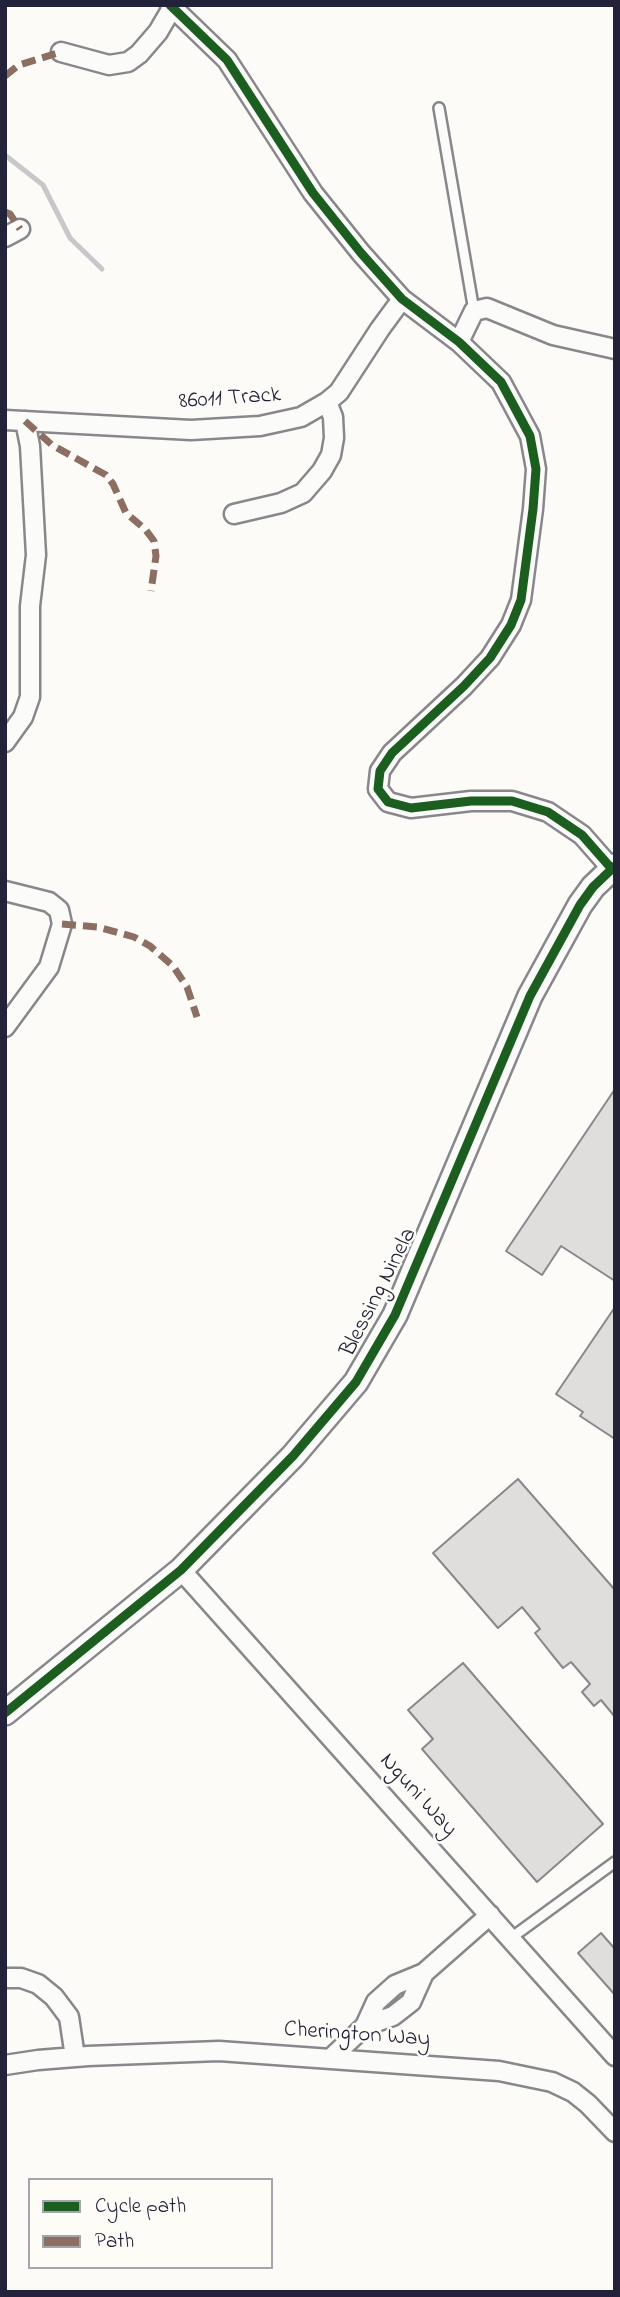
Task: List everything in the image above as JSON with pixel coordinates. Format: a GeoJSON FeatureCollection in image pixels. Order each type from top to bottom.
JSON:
{"type":"FeatureCollection","features":[{"type":"Feature","properties":{"kind":"street"},"geometry":{"type":"LineString","coordinates":[[61,52],[109,65],[128,62],[139,54],[158,32],[171,6],[227,60],[313,193],[402,299],[459,342],[501,382],[530,436],[536,469],[521,600],[511,625],[490,658],[464,686],[391,753],[380,771],[378,789],[388,802],[411,808],[471,801],[512,802],[548,812],[582,835],[614,868]]}},
{"type":"Feature","properties":{"kind":"street","name":"86011 Track"},"geometry":{"type":"LineString","coordinates":[[11,419],[191,430],[260,426],[301,418],[339,392],[402,299]]}},
{"type":"Feature","properties":{"kind":"street"},"geometry":{"type":"LineString","coordinates":[[459,342],[474,311],[487,309],[553,335],[615,349]]}},
{"type":"Feature","properties":{"kind":"street"},"geometry":{"type":"LineString","coordinates":[[234,514],[281,502],[303,493],[322,471],[331,455],[334,438],[333,417],[327,402]]}},
{"type":"Feature","properties":{"kind":"street"},"geometry":{"type":"LineString","coordinates":[[5,742],[23,717],[30,697],[30,606],[36,555],[30,446],[11,419]]}},
{"type":"Feature","properties":{"kind":"street","name":"Blessing Ninela"},"geometry":{"type":"LineString","coordinates":[[5,1713],[181,1570],[293,1456],[356,1382],[395,1315],[530,996],[580,905],[593,887],[614,868]]}},
{"type":"Feature","properties":{"kind":"street"},"geometry":{"type":"LineString","coordinates":[[5,891],[49,902],[59,910],[62,925],[49,967],[5,1027]]}},
{"type":"Feature","properties":{"kind":"street","name":"Nguni Way"},"geometry":{"type":"LineString","coordinates":[[181,1570],[615,2056]]}},
{"type":"Feature","properties":{"kind":"street"},"geometry":{"type":"LineString","coordinates":[[331,2059],[365,2026],[393,2016],[411,2002],[424,1973],[490,1914]]}},
{"type":"Feature","properties":{"kind":"street"},"geometry":{"type":"LineString","coordinates":[[5,1978],[21,1978],[38,1984],[54,1997],[69,2017],[75,2057]]}},
{"type":"Feature","properties":{"kind":"street","name":"Cherington Way"},"geometry":{"type":"LineString","coordinates":[[5,2065],[75,2057],[219,2051],[499,2071],[552,2082],[573,2092],[615,2132]]}},
{"type":"Feature","properties":{"kind":"lane"},"geometry":{"type":"LineString","coordinates":[[439,108],[474,311]]}},
{"type":"Feature","properties":{"kind":"lane"},"geometry":{"type":"LineString","coordinates":[[511,1938],[615,1862]]}},
{"type":"Feature","properties":{"kind":"building"},"geometry":{"type":"Polygon","coordinates":[[[615,1089],[615,1281],[561,1246],[542,1275],[506,1251],[615,1089]]]}},
{"type":"Feature","properties":{"kind":"building"},"geometry":{"type":"Polygon","coordinates":[[[615,1307],[615,1439],[580,1416],[583,1412],[556,1394],[615,1307]]]}},
{"type":"Feature","properties":{"kind":"building"},"geometry":{"type":"Polygon","coordinates":[[[518,1479],[615,1590],[615,1717],[601,1700],[594,1706],[582,1692],[590,1684],[571,1662],[563,1668],[535,1633],[540,1629],[522,1607],[498,1628],[433,1553],[518,1479]]]}},
{"type":"Feature","properties":{"kind":"building"},"geometry":{"type":"Polygon","coordinates":[[[463,1663],[603,1824],[537,1882],[422,1749],[433,1739],[408,1710],[463,1663]]]}},
{"type":"Feature","properties":{"kind":"building"},"geometry":{"type":"Polygon","coordinates":[[[601,1933],[615,1949],[615,1995],[578,1953],[601,1933]]]}},
{"type":"Feature","properties":{"kind":"waterway"},"geometry":{"type":"LineString","coordinates":[[5,155],[43,185],[70,238],[102,269]]}},
{"type":"Feature","properties":{"kind":"marked path"},"geometry":{"type":"LineString","coordinates":[[5,76],[19,65],[61,52]]}},
{"type":"Feature","properties":{"kind":"marked path"},"geometry":{"type":"LineString","coordinates":[[5,212],[10,214],[20,229]]}},
{"type":"Feature","properties":{"kind":"marked path"},"geometry":{"type":"LineString","coordinates":[[25,421],[52,445],[106,475],[113,484],[126,513],[145,529],[154,541],[156,556],[151,591]]}},
{"type":"Feature","properties":{"kind":"marked path"},"geometry":{"type":"LineString","coordinates":[[62,924],[98,927],[134,937],[150,946],[173,966],[187,987],[197,1017]]}},
{"type":"Feature","properties":{"kind":"cycle path"},"geometry":{"type":"LineString","coordinates":[[170,5],[227,60],[313,193],[361,253],[402,299],[459,342],[501,382],[530,436],[536,469],[533,509],[521,600],[511,625],[490,658],[464,686],[392,753],[380,771],[378,789],[388,802],[411,808],[471,801],[512,801],[548,812],[582,835],[611,868]]}},
{"type":"Feature","properties":{"kind":"cycle path"},"geometry":{"type":"LineString","coordinates":[[5,1713],[181,1570],[293,1456],[356,1382],[395,1315],[530,996],[580,905],[593,887],[615,866]]}}]}
